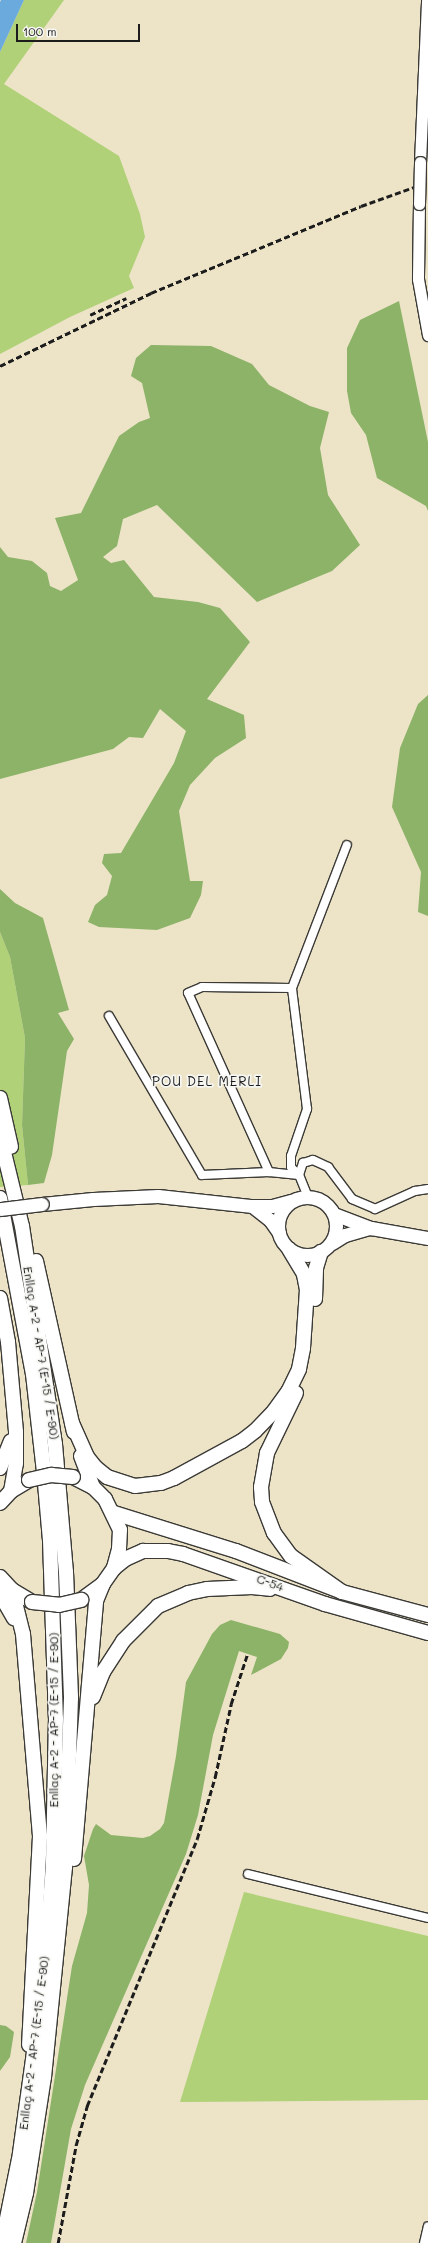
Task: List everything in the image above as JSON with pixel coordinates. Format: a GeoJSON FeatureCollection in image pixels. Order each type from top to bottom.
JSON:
{"type":"FeatureCollection","features":[{"type":"Feature","properties":{"kind":"highway"},"geometry":{"type":"LineString","coordinates":[[0,1098],[72,1423],[93,1487]]}},
{"type":"Feature","properties":{"kind":"highway","name":"Enllaç A-2 - AP-7 (E-15 / E-90)"},"geometry":{"type":"LineString","coordinates":[[0,1136],[22,1226],[55,1444],[66,1572],[71,1746],[64,1875],[38,2077],[26,2193],[14,2243]]}},
{"type":"Feature","properties":{"kind":"highway","name":"Enllaç A-2 - AP-7 (E-15 / E-90)"},"geometry":{"type":"LineString","coordinates":[[0,1198],[33,1374],[50,1540],[56,1749],[52,1865],[38,2077],[20,2154],[2,2243]]}},
{"type":"Feature","properties":{"kind":"highway"},"geometry":{"type":"LineString","coordinates":[[72,1423],[87,1457],[96,1468],[107,1477],[135,1486],[161,1483],[174,1478],[246,1438],[274,1411],[288,1392],[299,1369],[306,1326],[307,1290],[304,1274],[289,1249]]}},
{"type":"Feature","properties":{"kind":"highway"},"geometry":{"type":"LineString","coordinates":[[321,1252],[315,1279],[309,1357],[301,1383],[267,1453],[261,1487],[262,1502],[274,1533],[291,1556],[342,1592]]}},
{"type":"Feature","properties":{"kind":"highway"},"geometry":{"type":"LineString","coordinates":[[0,1298],[13,1396],[16,1463],[10,1491]]}},
{"type":"Feature","properties":{"kind":"highway"},"geometry":{"type":"LineString","coordinates":[[0,1468],[11,1440],[13,1396]]}},
{"type":"Feature","properties":{"kind":"highway","name":"C-54"},"geometry":{"type":"LineString","coordinates":[[0,1503],[10,1491],[29,1480],[51,1475],[73,1477],[93,1487],[105,1498],[114,1513],[120,1530],[119,1549],[114,1568],[103,1584],[81,1600],[59,1605],[32,1602],[6,1592],[0,1577]]}},
{"type":"Feature","properties":{"kind":"highway","name":"C-54"},"geometry":{"type":"LineString","coordinates":[[114,1513],[236,1551],[342,1592],[428,1615]]}},
{"type":"Feature","properties":{"kind":"highway","name":"C-54"},"geometry":{"type":"LineString","coordinates":[[114,1568],[135,1554],[168,1551],[238,1572],[380,1620],[428,1632]]}},
{"type":"Feature","properties":{"kind":"highway"},"geometry":{"type":"LineString","coordinates":[[38,2077],[57,2031],[96,1601],[103,1584]]}},
{"type":"Feature","properties":{"kind":"highway"},"geometry":{"type":"LineString","coordinates":[[86,1716],[103,1672],[112,1656],[134,1628],[158,1606],[188,1593],[207,1589],[252,1587],[295,1592]]}},
{"type":"Feature","properties":{"kind":"highway"},"geometry":{"type":"LineString","coordinates":[[6,1592],[23,1634],[40,1836],[28,2033],[38,2077]]}},
{"type":"Feature","properties":{"kind":"main road"},"geometry":{"type":"LineString","coordinates":[[427,0],[420,162],[418,279],[428,335]]}},
{"type":"Feature","properties":{"kind":"main road"},"geometry":{"type":"LineString","coordinates":[[0,1209],[93,1199],[158,1196],[252,1206],[272,1206],[308,1197],[324,1202],[334,1214],[337,1229],[332,1243]]}},
{"type":"Feature","properties":{"kind":"main road"},"geometry":{"type":"LineString","coordinates":[[278,1233],[280,1214],[291,1201]]}},
{"type":"Feature","properties":{"kind":"main road"},"geometry":{"type":"LineString","coordinates":[[252,1206],[270,1220],[289,1249],[305,1255],[321,1252],[345,1234],[371,1228]]}},
{"type":"Feature","properties":{"kind":"main road"},"geometry":{"type":"LineString","coordinates":[[334,1214],[371,1228],[428,1238]]}},
{"type":"Feature","properties":{"kind":"street"},"geometry":{"type":"LineString","coordinates":[[308,1197],[298,1175],[291,1168],[291,1156],[307,1109],[292,988],[347,845]]}},
{"type":"Feature","properties":{"kind":"street"},"geometry":{"type":"LineString","coordinates":[[268,1172],[188,993],[202,987],[292,988]]}},
{"type":"Feature","properties":{"kind":"street"},"geometry":{"type":"LineString","coordinates":[[109,1016],[202,1175],[268,1172],[298,1175]]}},
{"type":"Feature","properties":{"kind":"street"},"geometry":{"type":"LineString","coordinates":[[298,1175],[303,1163],[313,1160],[328,1167],[352,1199],[375,1208],[416,1191],[428,1189]]}},
{"type":"Feature","properties":{"kind":"street"},"geometry":{"type":"LineString","coordinates":[[248,1874],[428,1918]]}},
{"type":"Feature","properties":{"kind":"street"},"geometry":{"type":"LineString","coordinates":[[424,2243],[428,2226]]}},
{"type":"Feature","properties":{"kind":"green space"},"geometry":{"type":"Polygon","coordinates":[[[24,0],[64,0],[4,84],[119,156],[140,214],[145,237],[129,276],[134,288],[70,317],[0,354],[0,52],[24,0]]]}},
{"type":"Feature","properties":{"kind":"green space"},"geometry":{"type":"Polygon","coordinates":[[[399,301],[428,442],[428,511],[426,506],[377,478],[366,435],[351,413],[347,391],[347,348],[360,320],[399,301]]]}},
{"type":"Feature","properties":{"kind":"green space"},"geometry":{"type":"Polygon","coordinates":[[[151,345],[211,346],[252,364],[269,385],[310,406],[329,412],[320,448],[328,495],[360,545],[332,571],[257,602],[157,505],[123,519],[117,546],[103,557],[111,563],[124,560],[154,597],[198,602],[220,608],[250,642],[207,699],[244,715],[246,738],[215,758],[190,785],[179,811],[190,881],[203,881],[201,895],[190,918],[157,930],[99,927],[88,922],[95,905],[107,895],[112,876],[102,863],[104,854],[121,853],[174,763],[186,731],[160,709],[143,738],[129,737],[113,749],[0,779],[0,547],[8,557],[32,561],[47,573],[50,586],[61,591],[78,580],[55,518],[81,513],[119,436],[139,422],[150,418],[142,383],[131,376],[136,358],[151,345]]]}},
{"type":"Feature","properties":{"kind":"green space"},"geometry":{"type":"Polygon","coordinates":[[[428,695],[428,916],[418,912],[421,872],[392,807],[400,748],[418,704],[428,695]]]}},
{"type":"Feature","properties":{"kind":"green space"},"geometry":{"type":"Polygon","coordinates":[[[0,889],[15,903],[43,918],[69,1010],[58,1013],[74,1039],[67,1051],[52,1155],[44,1183],[28,1185],[22,1125],[25,1038],[10,957],[0,932],[0,889]]]}},
{"type":"Feature","properties":{"kind":"green space"},"geometry":{"type":"Polygon","coordinates":[[[0,932],[10,957],[25,1038],[22,1125],[28,1185],[0,1187],[0,932]]]}},
{"type":"Feature","properties":{"kind":"green space"},"geometry":{"type":"Polygon","coordinates":[[[231,1620],[280,1634],[289,1642],[288,1648],[281,1659],[251,1675],[257,1657],[239,1651],[213,1735],[198,1815],[186,1854],[85,2085],[71,2129],[51,2243],[26,2243],[37,2192],[72,1966],[87,1913],[89,1885],[84,1856],[96,1824],[111,1835],[143,1838],[150,1836],[160,1829],[164,1823],[176,1756],[186,1682],[212,1634],[220,1625],[231,1620]]]}},
{"type":"Feature","properties":{"kind":"green space"},"geometry":{"type":"Polygon","coordinates":[[[244,1892],[428,1936],[428,2100],[180,2102],[244,1892]]]}},
{"type":"Feature","properties":{"kind":"green space"},"geometry":{"type":"Polygon","coordinates":[[[0,2025],[6,2026],[14,2032],[10,2057],[0,2071],[0,2025]]]}},
{"type":"Feature","properties":{"kind":"water"},"geometry":{"type":"Polygon","coordinates":[[[1,0],[24,0],[0,52],[0,2],[1,0]]]}},
{"type":"Feature","properties":{"kind":"railway"},"geometry":{"type":"LineString","coordinates":[[0,366],[151,293],[361,206],[428,182]]}},
{"type":"Feature","properties":{"kind":"railway"},"geometry":{"type":"LineString","coordinates":[[90,315],[126,298]]}},
{"type":"Feature","properties":{"kind":"railway"},"geometry":{"type":"LineString","coordinates":[[58,2243],[76,2145],[87,2106],[197,1839],[215,1777],[231,1704],[247,1655]]}},
{"type":"Feature","properties":{"kind":"district","name":"POU DEL MERLI"},"geometry":{"type":"Point","coordinates":[207,1081]}}]}
